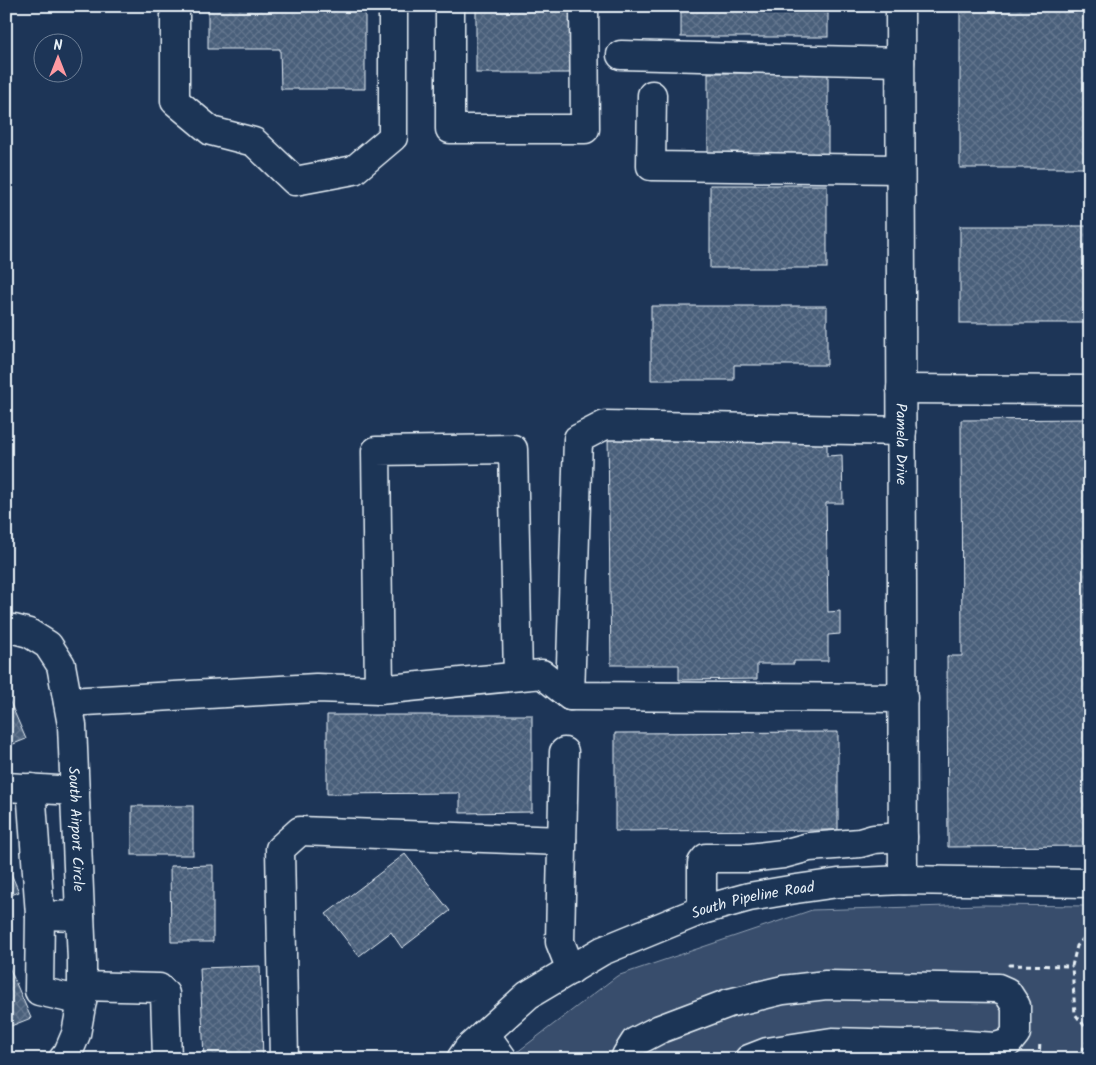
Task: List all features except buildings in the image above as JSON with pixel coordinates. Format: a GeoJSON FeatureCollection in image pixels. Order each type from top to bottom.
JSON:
{"type":"FeatureCollection","features":[{"type":"Feature","properties":{"kind":"street"},"geometry":{"type":"LineString","coordinates":[[175,6],[175,101],[211,131],[254,142],[295,181],[354,170],[393,137],[393,6]]}},
{"type":"Feature","properties":{"kind":"street"},"geometry":{"type":"LineString","coordinates":[[450,6],[450,129],[584,129],[584,6]]}},
{"type":"Feature","properties":{"kind":"street","name":"Pamela Drive"},"geometry":{"type":"LineString","coordinates":[[900,6],[904,880]]}},
{"type":"Feature","properties":{"kind":"street"},"geometry":{"type":"LineString","coordinates":[[621,55],[900,62]]}},
{"type":"Feature","properties":{"kind":"street"},"geometry":{"type":"LineString","coordinates":[[652,95],[651,166],[900,169]]}},
{"type":"Feature","properties":{"kind":"street"},"geometry":{"type":"LineString","coordinates":[[901,389],[1090,390]]}},
{"type":"Feature","properties":{"kind":"street"},"geometry":{"type":"LineString","coordinates":[[570,696],[578,439],[605,425],[902,431]]}},
{"type":"Feature","properties":{"kind":"street"},"geometry":{"type":"LineString","coordinates":[[380,690],[376,451],[513,449],[518,676]]}},
{"type":"Feature","properties":{"kind":"street","name":"South Airport Circle"},"geometry":{"type":"LineString","coordinates":[[6,629],[29,633],[48,645],[61,665],[72,725],[82,993],[76,1034],[68,1053],[63,1059]]}},
{"type":"Feature","properties":{"kind":"street"},"geometry":{"type":"LineString","coordinates":[[68,702],[316,688],[380,690],[542,674],[570,696],[903,698]]}},
{"type":"Feature","properties":{"kind":"street"},"geometry":{"type":"LineString","coordinates":[[564,752],[560,942],[571,970]]}},
{"type":"Feature","properties":{"kind":"street"},"geometry":{"type":"LineString","coordinates":[[75,791],[19,788],[40,915],[39,991],[82,993],[159,988],[165,994],[167,1059]]}},
{"type":"Feature","properties":{"kind":"street"},"geometry":{"type":"LineString","coordinates":[[284,1059],[280,850],[300,831],[562,841]]}},
{"type":"Feature","properties":{"kind":"street"},"geometry":{"type":"LineString","coordinates":[[702,910],[702,863],[706,858],[749,858],[783,854],[809,847],[860,844],[874,839],[904,838]]}},
{"type":"Feature","properties":{"kind":"street","name":"South Pipeline Road"},"geometry":{"type":"LineString","coordinates":[[461,1059],[468,1049],[528,995],[602,951],[702,910],[749,897],[838,884],[904,880],[1090,883]]}},
{"type":"Feature","properties":{"kind":"street"},"geometry":{"type":"LineString","coordinates":[[40,915],[80,916]]}},
{"type":"Feature","properties":{"kind":"street"},"geometry":{"type":"LineString","coordinates":[[626,1059],[635,1042],[660,1029],[729,1003],[783,990],[826,985],[998,988],[1007,992],[1016,1006],[1016,1033],[1008,1043],[996,1047],[832,1042],[767,1052],[749,1059]]}},
{"type":"Feature","properties":{"kind":"street"},"geometry":{"type":"LineString","coordinates":[[485,1034],[503,1059]]}},
{"type":"Feature","properties":{"kind":"street"},"geometry":{"type":"LineString","coordinates":[[880,1059],[884,1054],[906,1044]]}},
{"type":"Feature","properties":{"kind":"path"},"geometry":{"type":"LineString","coordinates":[[1077,1059],[1090,1035],[1075,1014],[1072,966],[1078,946],[1090,931]]}},
{"type":"Feature","properties":{"kind":"shaded area"},"geometry":{"type":"Polygon","coordinates":[[[981,905],[1090,906],[1090,1059],[508,1059],[617,976],[812,910],[981,905]]]}}]}
